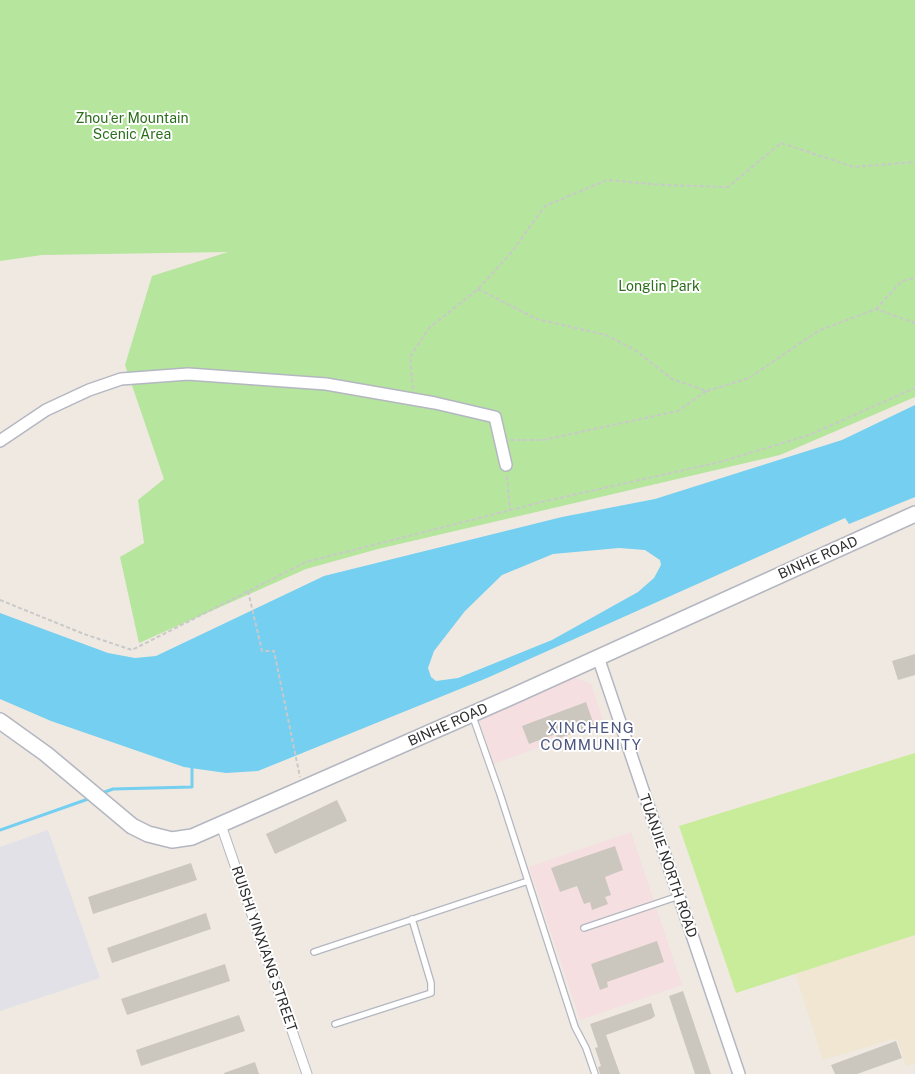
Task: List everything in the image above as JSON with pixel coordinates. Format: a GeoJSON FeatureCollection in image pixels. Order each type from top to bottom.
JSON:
{"type":"FeatureCollection","features":[{"type":"Feature","properties":{"kind":"street"},"geometry":{"type":"LineString","coordinates":[[0,441],[32,418],[60,402],[121,378],[198,375],[326,384],[414,399],[495,416],[506,465]]}},
{"type":"Feature","properties":{"kind":"street","name":"BINHE ROAD"},"geometry":{"type":"LineString","coordinates":[[0,721],[26,739],[106,807],[132,826],[148,834],[172,840],[192,837],[472,714],[915,514]]}},
{"type":"Feature","properties":{"kind":"street","name":"TUANJIE NORTH ROAD"},"geometry":{"type":"LineString","coordinates":[[598,657],[738,1074]]}},
{"type":"Feature","properties":{"kind":"street","name":"RUISHI YINXIANG STREET"},"geometry":{"type":"LineString","coordinates":[[221,825],[307,1074]]}},
{"type":"Feature","properties":{"kind":"lane"},"geometry":{"type":"LineString","coordinates":[[472,714],[575,1027],[586,1048],[595,1074]]}},
{"type":"Feature","properties":{"kind":"lane"},"geometry":{"type":"LineString","coordinates":[[314,952],[528,881]]}},
{"type":"Feature","properties":{"kind":"lane"},"geometry":{"type":"LineString","coordinates":[[584,928],[678,896]]}},
{"type":"Feature","properties":{"kind":"lane"},"geometry":{"type":"LineString","coordinates":[[335,1024],[431,993],[431,983],[412,920]]}},
{"type":"Feature","properties":{"kind":"path"},"geometry":{"type":"LineString","coordinates":[[414,399],[410,357],[429,328],[478,289],[511,252],[545,206],[607,180],[663,185],[728,187],[781,143],[854,167],[915,162]]}},
{"type":"Feature","properties":{"kind":"path"},"geometry":{"type":"LineString","coordinates":[[500,440],[543,440],[678,411],[707,391],[749,378],[818,331],[876,309],[902,281],[915,278]]}},
{"type":"Feature","properties":{"kind":"path"},"geometry":{"type":"LineString","coordinates":[[478,289],[537,319],[606,335],[635,350],[672,379],[707,391]]}},
{"type":"Feature","properties":{"kind":"path"},"geometry":{"type":"LineString","coordinates":[[876,309],[915,323]]}},
{"type":"Feature","properties":{"kind":"path"},"geometry":{"type":"LineString","coordinates":[[0,600],[84,634],[132,650],[306,562],[510,511],[720,462],[809,435],[915,388]]}},
{"type":"Feature","properties":{"kind":"path"},"geometry":{"type":"LineString","coordinates":[[506,465],[510,511]]}},
{"type":"Feature","properties":{"kind":"path"},"geometry":{"type":"LineString","coordinates":[[248,591],[262,651],[274,652],[298,772]]}},
{"type":"Feature","properties":{"kind":"shaded area"},"geometry":{"type":"Polygon","coordinates":[[[575,677],[591,684],[604,723],[494,764],[479,720],[575,677]]]}},
{"type":"Feature","properties":{"kind":"shaded area"},"geometry":{"type":"Polygon","coordinates":[[[48,830],[100,978],[0,1011],[0,847],[48,830]]]}},
{"type":"Feature","properties":{"kind":"shaded area"},"geometry":{"type":"Polygon","coordinates":[[[631,832],[682,985],[580,1020],[529,867],[631,832]]]}},
{"type":"Feature","properties":{"kind":"shaded area"},"geometry":{"type":"Polygon","coordinates":[[[915,935],[915,1063],[906,1066],[897,1038],[823,1060],[795,973],[915,935]]]}},
{"type":"Feature","properties":{"kind":"green space","name":"Longlin Park"},"geometry":{"type":"Polygon","coordinates":[[[0,0],[915,0],[915,397],[780,455],[378,549],[306,569],[139,643],[120,557],[144,543],[138,500],[164,479],[125,365],[152,276],[228,252],[42,255],[0,261],[0,0]]]}},
{"type":"Feature","properties":{"kind":"green space"},"geometry":{"type":"Polygon","coordinates":[[[915,753],[915,935],[736,993],[679,826],[915,753]]]}},
{"type":"Feature","properties":{"kind":"water"},"geometry":{"type":"Polygon","coordinates":[[[915,405],[915,497],[849,524],[845,518],[487,678],[258,771],[226,773],[184,767],[51,721],[0,699],[0,613],[108,653],[135,658],[156,656],[324,576],[562,517],[655,499],[842,440],[915,405]],[[619,548],[553,554],[502,575],[465,611],[434,651],[428,668],[431,677],[436,681],[458,678],[552,640],[638,592],[654,578],[661,565],[660,560],[645,550],[619,548]]]}},
{"type":"Feature","properties":{"kind":"building"},"geometry":{"type":"Polygon","coordinates":[[[915,654],[915,675],[898,680],[892,661],[915,654]]]}},
{"type":"Feature","properties":{"kind":"building"},"geometry":{"type":"Polygon","coordinates":[[[586,702],[594,725],[557,739],[556,734],[529,744],[522,726],[586,702]]]}},
{"type":"Feature","properties":{"kind":"building"},"geometry":{"type":"Polygon","coordinates":[[[337,800],[347,821],[275,854],[266,834],[337,800]]]}},
{"type":"Feature","properties":{"kind":"building"},"geometry":{"type":"Polygon","coordinates":[[[615,846],[623,870],[605,877],[611,895],[605,897],[608,904],[592,910],[590,902],[584,904],[577,886],[560,892],[551,868],[615,846]]]}},
{"type":"Feature","properties":{"kind":"building"},"geometry":{"type":"Polygon","coordinates":[[[191,863],[197,880],[93,914],[88,897],[191,863]]]}},
{"type":"Feature","properties":{"kind":"building"},"geometry":{"type":"Polygon","coordinates":[[[206,913],[211,929],[112,963],[107,948],[206,913]]]}},
{"type":"Feature","properties":{"kind":"building"},"geometry":{"type":"Polygon","coordinates":[[[657,941],[664,962],[607,982],[608,987],[600,990],[591,964],[657,941]]]}},
{"type":"Feature","properties":{"kind":"building"},"geometry":{"type":"Polygon","coordinates":[[[225,964],[230,981],[127,1015],[121,999],[225,964]]]}},
{"type":"Feature","properties":{"kind":"building"},"geometry":{"type":"Polygon","coordinates":[[[683,991],[711,1074],[695,1074],[669,996],[683,991]]]}},
{"type":"Feature","properties":{"kind":"building"},"geometry":{"type":"Polygon","coordinates":[[[651,1003],[655,1016],[651,1019],[606,1035],[620,1074],[600,1074],[598,1067],[601,1066],[595,1048],[598,1047],[590,1024],[651,1003]]]}},
{"type":"Feature","properties":{"kind":"building"},"geometry":{"type":"Polygon","coordinates":[[[239,1015],[245,1031],[141,1066],[136,1050],[239,1015]]]}},
{"type":"Feature","properties":{"kind":"building"},"geometry":{"type":"Polygon","coordinates":[[[896,1041],[902,1058],[857,1074],[835,1074],[831,1065],[896,1041]]]}},
{"type":"Feature","properties":{"kind":"building"},"geometry":{"type":"Polygon","coordinates":[[[255,1062],[259,1074],[224,1074],[224,1073],[255,1062]]]}},
{"type":"Feature","properties":{"kind":"waterway"},"geometry":{"type":"LineString","coordinates":[[102,793],[113,789],[192,787],[192,765]]}},
{"type":"Feature","properties":{"kind":"waterway"},"geometry":{"type":"LineString","coordinates":[[0,830],[91,798]]}},
{"type":"Feature","properties":{"kind":"district","name":"XINCHENG COMMUNITY"},"geometry":{"type":"Point","coordinates":[591,736]}},
{"type":"Feature","properties":{"kind":"park label","name":"Zhou'er Mountain Scenic Area"},"geometry":{"type":"Point","coordinates":[132,128]}}]}
